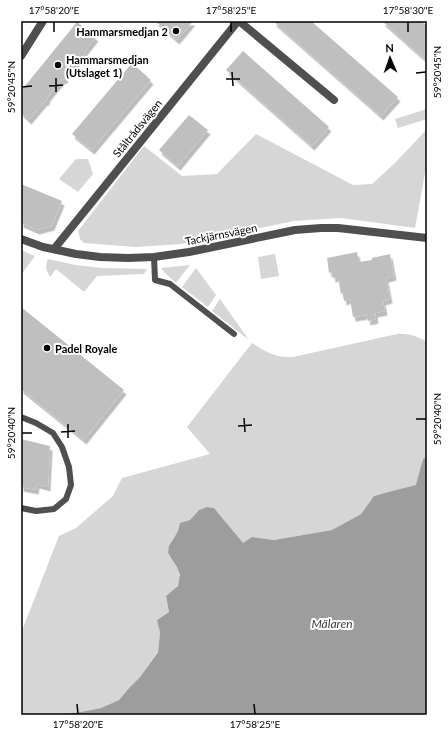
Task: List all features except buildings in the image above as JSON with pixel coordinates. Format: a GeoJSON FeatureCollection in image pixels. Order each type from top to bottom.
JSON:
{"type":"FeatureCollection","features":[{"type":"Feature","properties":{"kind":"street"},"geometry":{"type":"LineString","coordinates":[[21,56],[43,21]]}},
{"type":"Feature","properties":{"kind":"street","name":"Ståltrådsvägen"},"geometry":{"type":"LineString","coordinates":[[54,249],[238,21],[334,100]]}},
{"type":"Feature","properties":{"kind":"street","name":"Tackjärnsvägen"},"geometry":{"type":"LineString","coordinates":[[21,239],[43,247],[76,254],[128,258],[154,257],[189,252],[295,230],[320,228],[338,228],[427,238]]}},
{"type":"Feature","properties":{"kind":"lane"},"geometry":{"type":"LineString","coordinates":[[154,257],[155,280],[170,284],[234,334]]}},
{"type":"Feature","properties":{"kind":"lane"},"geometry":{"type":"LineString","coordinates":[[21,417],[36,423],[53,433],[62,447],[69,467],[71,485],[66,499],[54,509],[36,511],[21,508]]}},
{"type":"Feature","properties":{"kind":"shaded area"},"geometry":{"type":"Polygon","coordinates":[[[427,109],[427,119],[398,128],[395,119],[427,109]]]}},
{"type":"Feature","properties":{"kind":"shaded area"},"geometry":{"type":"Polygon","coordinates":[[[427,129],[427,167],[415,228],[341,218],[294,221],[181,244],[136,247],[84,243],[80,239],[78,231],[144,146],[182,176],[217,174],[256,134],[353,185],[372,184],[395,163],[427,129]]]}},
{"type":"Feature","properties":{"kind":"shaded area"},"geometry":{"type":"Polygon","coordinates":[[[76,159],[88,159],[93,174],[78,192],[59,179],[76,159]]]}},
{"type":"Feature","properties":{"kind":"shaded area"},"geometry":{"type":"Polygon","coordinates":[[[21,250],[35,256],[21,275],[21,250]]]}},
{"type":"Feature","properties":{"kind":"shaded area"},"geometry":{"type":"Polygon","coordinates":[[[275,254],[279,276],[261,279],[258,257],[275,254]]]}},
{"type":"Feature","properties":{"kind":"shaded area"},"geometry":{"type":"Polygon","coordinates":[[[48,259],[76,265],[102,268],[147,269],[144,274],[97,276],[84,292],[56,269],[50,277],[46,268],[48,259]]]}},
{"type":"Feature","properties":{"kind":"shaded area"},"geometry":{"type":"Polygon","coordinates":[[[190,265],[176,283],[161,268],[190,265]]]}},
{"type":"Feature","properties":{"kind":"shaded area"},"geometry":{"type":"Polygon","coordinates":[[[196,268],[216,295],[208,307],[182,287],[196,268]]]}},
{"type":"Feature","properties":{"kind":"shaded area"},"geometry":{"type":"Polygon","coordinates":[[[220,299],[249,340],[212,311],[220,299]]]}},
{"type":"Feature","properties":{"kind":"shaded area"},"geometry":{"type":"Polygon","coordinates":[[[397,334],[412,335],[427,342],[427,457],[423,459],[417,485],[374,496],[361,514],[332,530],[274,540],[252,537],[243,544],[214,508],[207,507],[199,510],[190,520],[180,523],[168,553],[178,568],[180,581],[176,588],[166,596],[169,612],[157,620],[160,633],[158,651],[140,677],[119,700],[101,708],[58,715],[21,715],[21,633],[59,536],[76,528],[113,496],[122,478],[210,454],[187,427],[252,343],[271,354],[293,357],[397,334]]]}},
{"type":"Feature","properties":{"kind":"water","name":"Mälaren"},"geometry":{"type":"Polygon","coordinates":[[[427,457],[427,715],[58,715],[101,708],[119,700],[140,677],[158,652],[160,633],[157,620],[169,612],[166,596],[178,586],[180,575],[168,553],[169,546],[178,531],[180,523],[190,520],[199,510],[207,507],[214,508],[243,543],[252,537],[274,540],[332,530],[361,514],[374,496],[416,485],[423,459],[427,457]]]}},
{"type":"Feature","properties":{"kind":"place","name":"Hammarsmedjan 2"},"geometry":{"type":"Point","coordinates":[176,31]}},
{"type":"Feature","properties":{"kind":"place","name":"Hammarsmedjan (Utslaget 1)"},"geometry":{"type":"Point","coordinates":[58,65]}},
{"type":"Feature","properties":{"kind":"place","name":"Padel Royale"},"geometry":{"type":"Point","coordinates":[47,348]}}]}
